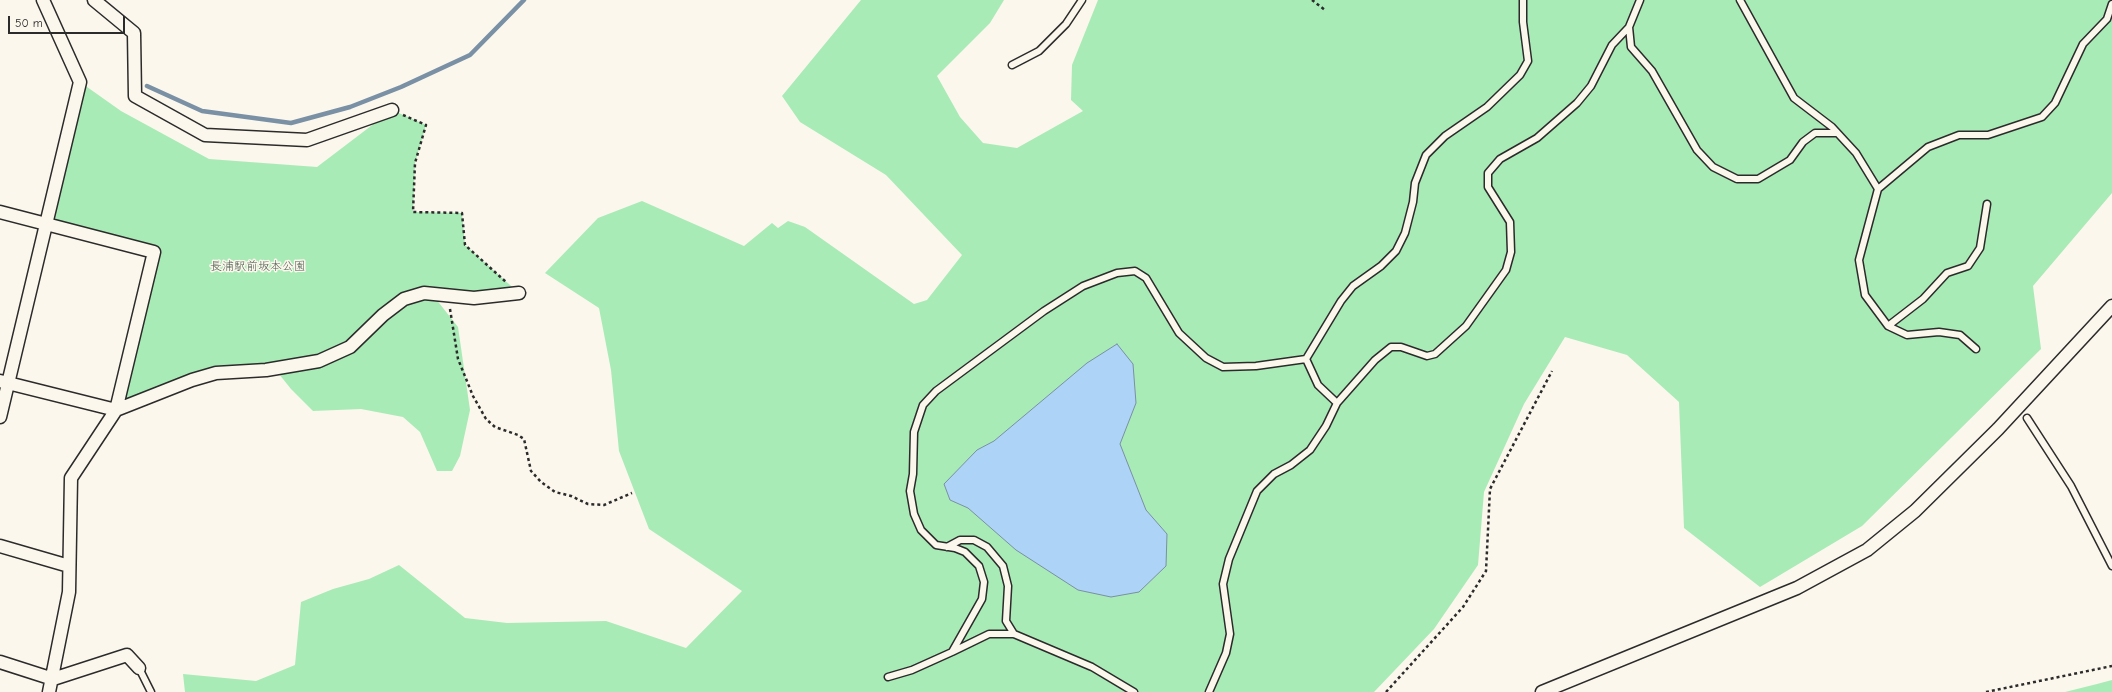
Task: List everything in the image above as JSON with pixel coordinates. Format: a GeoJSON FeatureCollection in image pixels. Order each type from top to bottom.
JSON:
{"type":"FeatureCollection","features":[{"type":"Feature","properties":{"kind":"street"},"geometry":{"type":"LineString","coordinates":[[0,417],[4,382],[46,225],[80,82],[43,0]]}},
{"type":"Feature","properties":{"kind":"street"},"geometry":{"type":"LineString","coordinates":[[94,0],[134,33],[135,96],[205,135],[307,140],[392,110]]}},
{"type":"Feature","properties":{"kind":"street"},"geometry":{"type":"LineString","coordinates":[[0,212],[154,252],[116,410],[71,478],[69,592],[53,679],[49,692]]}},
{"type":"Feature","properties":{"kind":"street"},"geometry":{"type":"LineString","coordinates":[[4,382],[116,410],[192,380],[216,373],[266,370],[319,361],[350,347],[383,315],[404,299],[424,293],[474,298],[519,293]]}},
{"type":"Feature","properties":{"kind":"street"},"geometry":{"type":"LineString","coordinates":[[1542,692],[1797,588],[1867,550],[1915,511],[1992,434],[2112,306]]}},
{"type":"Feature","properties":{"kind":"street"},"geometry":{"type":"LineString","coordinates":[[0,546],[69,566]]}},
{"type":"Feature","properties":{"kind":"street"},"geometry":{"type":"LineString","coordinates":[[0,662],[53,679],[127,655],[139,668]]}},
{"type":"Feature","properties":{"kind":"lane"},"geometry":{"type":"LineString","coordinates":[[1012,65],[1039,51],[1066,24],[1082,0]]}},
{"type":"Feature","properties":{"kind":"lane"},"geometry":{"type":"LineString","coordinates":[[1306,359],[1353,286],[1381,266],[1396,251],[1405,234],[1413,202],[1415,183],[1426,155],[1445,136],[1487,107],[1520,75],[1528,61],[1523,22],[1523,0]]}},
{"type":"Feature","properties":{"kind":"lane"},"geometry":{"type":"LineString","coordinates":[[1209,692],[1226,653],[1230,634],[1223,584],[1229,559],[1257,492],[1274,474],[1291,465],[1310,450],[1326,426],[1337,403],[1376,360],[1391,347],[1401,347],[1427,356],[1435,354],[1466,326],[1506,270],[1511,252],[1510,222],[1488,187],[1488,173],[1500,159],[1537,138],[1577,103],[1591,86],[1612,45],[1629,27],[1640,0]]}},
{"type":"Feature","properties":{"kind":"lane"},"geometry":{"type":"LineString","coordinates":[[1740,0],[1794,98],[1837,133],[1856,153],[1878,189]]}},
{"type":"Feature","properties":{"kind":"lane"},"geometry":{"type":"LineString","coordinates":[[1976,349],[1960,335],[1939,332],[1907,335],[1888,326],[1865,295],[1859,260],[1878,189],[1928,147],[1959,135],[1988,135],[2042,116],[2055,103],[2083,44],[2107,19],[2112,4]]}},
{"type":"Feature","properties":{"kind":"lane"},"geometry":{"type":"LineString","coordinates":[[1629,27],[1631,47],[1652,71],[1697,150],[1713,167],[1736,179],[1758,178],[1790,160],[1803,142],[1815,133],[1837,133]]}},
{"type":"Feature","properties":{"kind":"lane"},"geometry":{"type":"LineString","coordinates":[[1888,326],[1923,299],[1947,273],[1968,266],[1980,248],[1987,204]]}},
{"type":"Feature","properties":{"kind":"lane"},"geometry":{"type":"LineString","coordinates":[[952,652],[982,599],[984,582],[979,566],[965,552],[936,545],[921,530],[914,514],[910,491],[913,474],[914,432],[923,404],[936,391],[1044,311],[1083,286],[1117,274],[1135,271],[1146,278],[1179,333],[1206,358],[1223,367],[1256,366],[1306,359]]}},
{"type":"Feature","properties":{"kind":"lane"},"geometry":{"type":"LineString","coordinates":[[1306,359],[1318,385],[1337,403]]}},
{"type":"Feature","properties":{"kind":"lane"},"geometry":{"type":"LineString","coordinates":[[2027,418],[2071,486],[2112,566]]}},
{"type":"Feature","properties":{"kind":"lane"},"geometry":{"type":"LineString","coordinates":[[947,547],[960,540],[974,540],[987,547],[1003,566],[1008,586],[1006,621],[1014,634]]}},
{"type":"Feature","properties":{"kind":"lane"},"geometry":{"type":"LineString","coordinates":[[888,676],[912,670],[989,634],[1014,634],[1092,667],[1134,692]]}},
{"type":"Feature","properties":{"kind":"lane"},"geometry":{"type":"LineString","coordinates":[[139,668],[151,692]]}},
{"type":"Feature","properties":{"kind":"path"},"geometry":{"type":"LineString","coordinates":[[1312,0],[1325,10]]}},
{"type":"Feature","properties":{"kind":"path"},"geometry":{"type":"LineString","coordinates":[[392,110],[426,125],[415,163],[413,212],[462,214],[465,245],[519,293]]}},
{"type":"Feature","properties":{"kind":"path"},"geometry":{"type":"LineString","coordinates":[[448,296],[458,359],[473,396],[486,419],[495,427],[518,435],[524,439],[531,471],[541,482],[556,492],[571,496],[588,504],[604,505],[632,492]]}},
{"type":"Feature","properties":{"kind":"path"},"geometry":{"type":"LineString","coordinates":[[1386,692],[1463,607],[1486,571],[1490,490],[1552,371]]}},
{"type":"Feature","properties":{"kind":"path"},"geometry":{"type":"LineString","coordinates":[[1986,692],[2112,666]]}},
{"type":"Feature","properties":{"kind":"green space"},"geometry":{"type":"Polygon","coordinates":[[[861,0],[1004,0],[990,23],[937,76],[960,117],[983,143],[1017,148],[1083,111],[1071,100],[1072,65],[1098,0],[2112,0],[2112,193],[2033,286],[2041,349],[1862,526],[1760,587],[1684,528],[1679,402],[1627,355],[1565,337],[1524,404],[1484,492],[1478,565],[1434,629],[1374,692],[185,692],[183,674],[256,681],[295,665],[301,602],[333,589],[369,579],[399,565],[465,618],[507,623],[606,621],[686,648],[742,591],[649,529],[619,451],[611,370],[599,308],[545,273],[598,218],[642,201],[744,246],[772,223],[778,228],[788,221],[805,227],[914,304],[927,300],[962,255],[886,175],[800,122],[782,96],[861,0]]]}},
{"type":"Feature","properties":{"kind":"green space","name":"長浦駅前坂本公園"},"geometry":{"type":"Polygon","coordinates":[[[80,82],[121,111],[209,159],[317,167],[392,110],[426,125],[415,163],[413,212],[462,213],[465,245],[519,293],[432,294],[458,327],[470,410],[460,456],[452,471],[437,471],[420,432],[403,417],[361,409],[313,411],[291,389],[275,369],[216,373],[116,410],[154,252],[46,225],[80,82]]]}},
{"type":"Feature","properties":{"kind":"green space"},"geometry":{"type":"Polygon","coordinates":[[[2112,680],[2112,692],[2065,692],[2097,684],[2112,680]]]}},
{"type":"Feature","properties":{"kind":"water"},"geometry":{"type":"Polygon","coordinates":[[[1117,344],[1133,364],[1136,403],[1120,444],[1146,510],[1167,534],[1166,566],[1139,592],[1111,597],[1078,590],[1016,550],[968,508],[950,500],[944,484],[977,450],[994,441],[1087,363],[1117,344]]]}},
{"type":"Feature","properties":{"kind":"waterway"},"geometry":{"type":"LineString","coordinates":[[147,86],[202,111],[291,123],[350,107],[401,87],[470,55],[524,0]]}}]}
